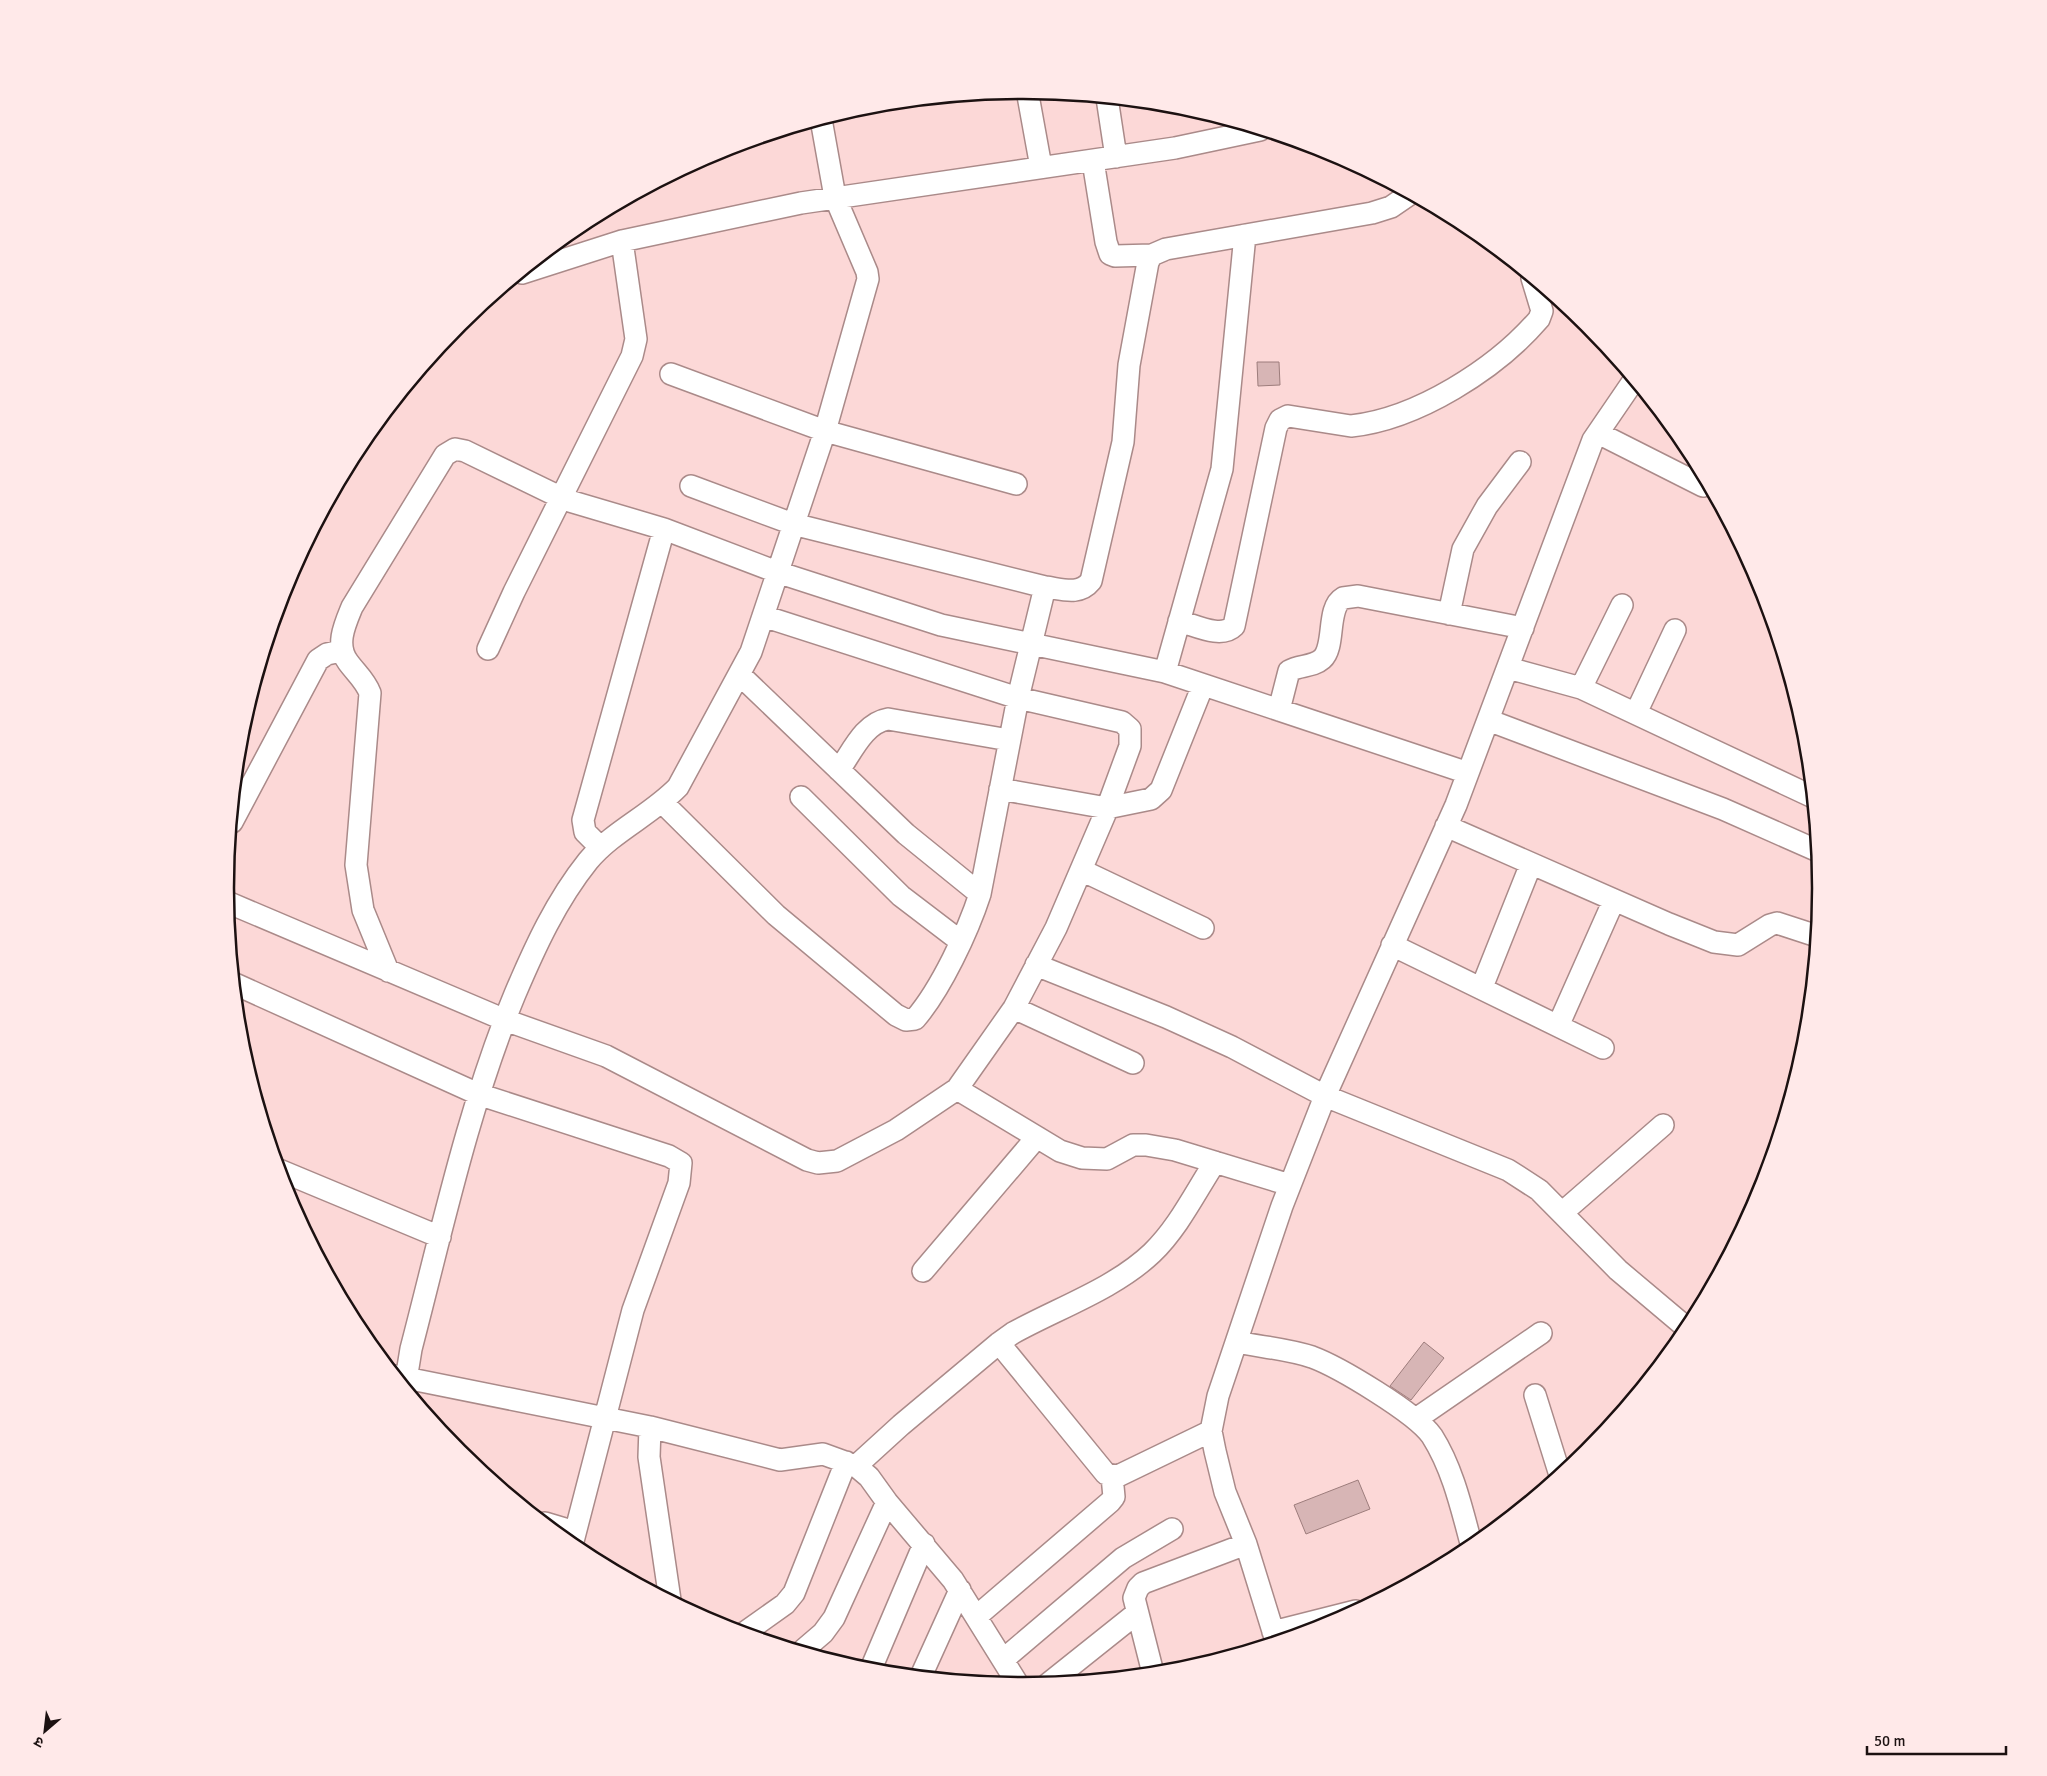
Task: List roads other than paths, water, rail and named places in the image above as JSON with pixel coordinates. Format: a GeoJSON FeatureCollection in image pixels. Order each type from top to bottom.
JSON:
{"type":"FeatureCollection","features":[{"type":"Feature","properties":{"kind":"street"},"geometry":{"type":"LineString","coordinates":[[1029,99],[1041,167]]}},
{"type":"Feature","properties":{"kind":"street"},"geometry":{"type":"LineString","coordinates":[[1108,104],[1116,157]]}},
{"type":"Feature","properties":{"kind":"street"},"geometry":{"type":"LineString","coordinates":[[404,1376],[478,1094],[539,936],[587,863],[600,847],[663,803],[678,787],[740,675],[763,616],[794,524],[825,431],[868,280],[867,272],[835,197],[822,125]]}},
{"type":"Feature","properties":{"kind":"street"},"geometry":{"type":"LineString","coordinates":[[536,268],[622,241],[835,197],[1093,161],[1175,148],[1249,132]]}},
{"type":"Feature","properties":{"kind":"street"},"geometry":{"type":"LineString","coordinates":[[1093,161],[1106,242],[1110,254],[1115,256],[1152,255],[1166,249],[1372,213],[1391,208],[1405,197]]}},
{"type":"Feature","properties":{"kind":"street"},"geometry":{"type":"LineString","coordinates":[[1165,672],[1222,469],[1245,235]]}},
{"type":"Feature","properties":{"kind":"street"},"geometry":{"type":"LineString","coordinates":[[488,649],[514,592],[632,356],[636,339],[622,241]]}},
{"type":"Feature","properties":{"kind":"street"},"geometry":{"type":"LineString","coordinates":[[691,486],[794,524],[1045,587],[1077,591],[1086,587],[1091,581],[1123,442],[1129,365],[1148,262],[1152,255]]}},
{"type":"Feature","properties":{"kind":"street"},"geometry":{"type":"LineString","coordinates":[[1179,621],[1222,632],[1229,631],[1234,626],[1276,428],[1280,420],[1288,416],[1351,426],[1413,409],[1486,368],[1539,319],[1542,311],[1535,287]]}},
{"type":"Feature","properties":{"kind":"street"},"geometry":{"type":"LineString","coordinates":[[671,374],[825,431],[1016,484]]}},
{"type":"Feature","properties":{"kind":"street"},"geometry":{"type":"LineString","coordinates":[[1275,1636],[1246,1544],[1225,1492],[1211,1431],[1218,1396],[1290,1185],[1325,1096],[1468,773],[1594,440],[1631,385]]}},
{"type":"Feature","properties":{"kind":"street"},"geometry":{"type":"LineString","coordinates":[[1598,433],[1702,486]]}},
{"type":"Feature","properties":{"kind":"street"},"geometry":{"type":"LineString","coordinates":[[388,971],[363,910],[356,865],[370,693],[366,683],[347,662],[341,650],[342,634],[352,607],[445,455],[455,449],[465,451],[562,498],[664,529],[777,572],[941,625],[1165,672],[1468,773]]}},
{"type":"Feature","properties":{"kind":"street"},"geometry":{"type":"LineString","coordinates":[[1449,614],[1463,549],[1487,506],[1520,462]]}},
{"type":"Feature","properties":{"kind":"street"},"geometry":{"type":"LineString","coordinates":[[600,847],[585,832],[583,820],[664,529]]}},
{"type":"Feature","properties":{"kind":"street"},"geometry":{"type":"LineString","coordinates":[[663,803],[776,915],[896,1015],[906,1020],[915,1019],[924,1009],[960,941],[974,912],[980,894],[1009,740],[1045,587]]}},
{"type":"Feature","properties":{"kind":"street"},"geometry":{"type":"LineString","coordinates":[[1279,710],[1289,671],[1296,667],[1316,663],[1326,654],[1336,606],[1343,598],[1358,596],[1523,628]]}},
{"type":"Feature","properties":{"kind":"street"},"geometry":{"type":"LineString","coordinates":[[1581,688],[1622,604]]}},
{"type":"Feature","properties":{"kind":"street"},"geometry":{"type":"LineString","coordinates":[[235,905],[505,1020],[606,1056],[807,1160],[818,1163],[837,1161],[896,1130],[957,1089],[1014,1008],[1056,928],[1107,808],[1130,746],[1130,729],[1122,722],[1018,698],[763,616]]}},
{"type":"Feature","properties":{"kind":"street"},"geometry":{"type":"LineString","coordinates":[[1636,713],[1675,630]]}},
{"type":"Feature","properties":{"kind":"street"},"geometry":{"type":"LineString","coordinates":[[239,810],[318,660],[327,654],[341,650]]}},
{"type":"Feature","properties":{"kind":"street"},"geometry":{"type":"LineString","coordinates":[[1508,668],[1581,688],[1807,795]]}},
{"type":"Feature","properties":{"kind":"street"},"geometry":{"type":"LineString","coordinates":[[740,675],[906,834],[980,894]]}},
{"type":"Feature","properties":{"kind":"street"},"geometry":{"type":"LineString","coordinates":[[1000,789],[1107,808],[1151,799],[1157,795],[1203,685]]}},
{"type":"Feature","properties":{"kind":"street"},"geometry":{"type":"LineString","coordinates":[[839,770],[865,732],[878,721],[888,719],[1009,740]]}},
{"type":"Feature","properties":{"kind":"street"},"geometry":{"type":"LineString","coordinates":[[1488,720],[1723,809],[1811,848]]}},
{"type":"Feature","properties":{"kind":"street"},"geometry":{"type":"LineString","coordinates":[[801,797],[901,896],[960,941]]}},
{"type":"Feature","properties":{"kind":"street"},"geometry":{"type":"LineString","coordinates":[[1446,826],[1714,942],[1729,945],[1746,942],[1770,925],[1777,923],[1811,934]]}},
{"type":"Feature","properties":{"kind":"street"},"geometry":{"type":"LineString","coordinates":[[1482,987],[1531,864]]}},
{"type":"Feature","properties":{"kind":"street"},"geometry":{"type":"LineString","coordinates":[[1080,870],[1204,928]]}},
{"type":"Feature","properties":{"kind":"street"},"geometry":{"type":"LineString","coordinates":[[1558,1026],[1614,900]]}},
{"type":"Feature","properties":{"kind":"street"},"geometry":{"type":"LineString","coordinates":[[1392,944],[1603,1048]]}},
{"type":"Feature","properties":{"kind":"street"},"geometry":{"type":"LineString","coordinates":[[1036,964],[1166,1017],[1232,1047],[1325,1096],[1508,1170],[1539,1190],[1563,1212],[1618,1270],[1682,1324]]}},
{"type":"Feature","properties":{"kind":"street"},"geometry":{"type":"LineString","coordinates":[[241,987],[478,1094],[669,1156],[681,1163],[679,1183],[633,1310],[574,1536]]}},
{"type":"Feature","properties":{"kind":"street"},"geometry":{"type":"LineString","coordinates":[[1014,1008],[1133,1063]]}},
{"type":"Feature","properties":{"kind":"street"},"geometry":{"type":"LineString","coordinates":[[957,1089],[1060,1151],[1098,1160],[1107,1159],[1133,1145],[1146,1145],[1175,1150],[1290,1185]]}},
{"type":"Feature","properties":{"kind":"street"},"geometry":{"type":"LineString","coordinates":[[1563,1212],[1663,1125]]}},
{"type":"Feature","properties":{"kind":"street"},"geometry":{"type":"LineString","coordinates":[[923,1271],[1036,1137]]}},
{"type":"Feature","properties":{"kind":"street"},"geometry":{"type":"LineString","coordinates":[[751,1628],[785,1604],[794,1593],[851,1464],[1013,1333],[1105,1286],[1139,1264],[1176,1225],[1214,1162]]}},
{"type":"Feature","properties":{"kind":"street"},"geometry":{"type":"LineString","coordinates":[[288,1174],[440,1237]]}},
{"type":"Feature","properties":{"kind":"street"},"geometry":{"type":"LineString","coordinates":[[1416,1419],[1541,1333]]}},
{"type":"Feature","properties":{"kind":"street"},"geometry":{"type":"LineString","coordinates":[[1237,1342],[1311,1357],[1334,1366],[1416,1419],[1431,1435],[1450,1472],[1470,1539]]}},
{"type":"Feature","properties":{"kind":"street"},"geometry":{"type":"LineString","coordinates":[[999,1343],[1106,1474],[1118,1476],[1211,1431]]}},
{"type":"Feature","properties":{"kind":"street"},"geometry":{"type":"LineString","coordinates":[[407,1380],[606,1417],[780,1460],[823,1454],[851,1464],[869,1477],[887,1502],[924,1544],[960,1590],[1014,1677]]}},
{"type":"Feature","properties":{"kind":"street"},"geometry":{"type":"LineString","coordinates":[[1535,1396],[1558,1468]]}},
{"type":"Feature","properties":{"kind":"street"},"geometry":{"type":"LineString","coordinates":[[650,1427],[649,1458],[669,1593]]}},
{"type":"Feature","properties":{"kind":"street"},"geometry":{"type":"LineString","coordinates":[[977,1616],[1110,1502],[1114,1497],[1112,1476]]}},
{"type":"Feature","properties":{"kind":"street"},"geometry":{"type":"LineString","coordinates":[[807,1646],[823,1633],[834,1618],[887,1502]]}},
{"type":"Feature","properties":{"kind":"street"},"geometry":{"type":"LineString","coordinates":[[1004,1659],[1123,1558],[1172,1529]]}},
{"type":"Feature","properties":{"kind":"street"},"geometry":{"type":"LineString","coordinates":[[874,1663],[924,1544]]}},
{"type":"Feature","properties":{"kind":"street"},"geometry":{"type":"LineString","coordinates":[[1150,1666],[1134,1598],[1138,1588],[1143,1583],[1246,1544]]}},
{"type":"Feature","properties":{"kind":"street"},"geometry":{"type":"LineString","coordinates":[[924,1670],[960,1590]]}},
{"type":"Feature","properties":{"kind":"street"},"geometry":{"type":"LineString","coordinates":[[1058,1676],[1137,1614]]}}]}
